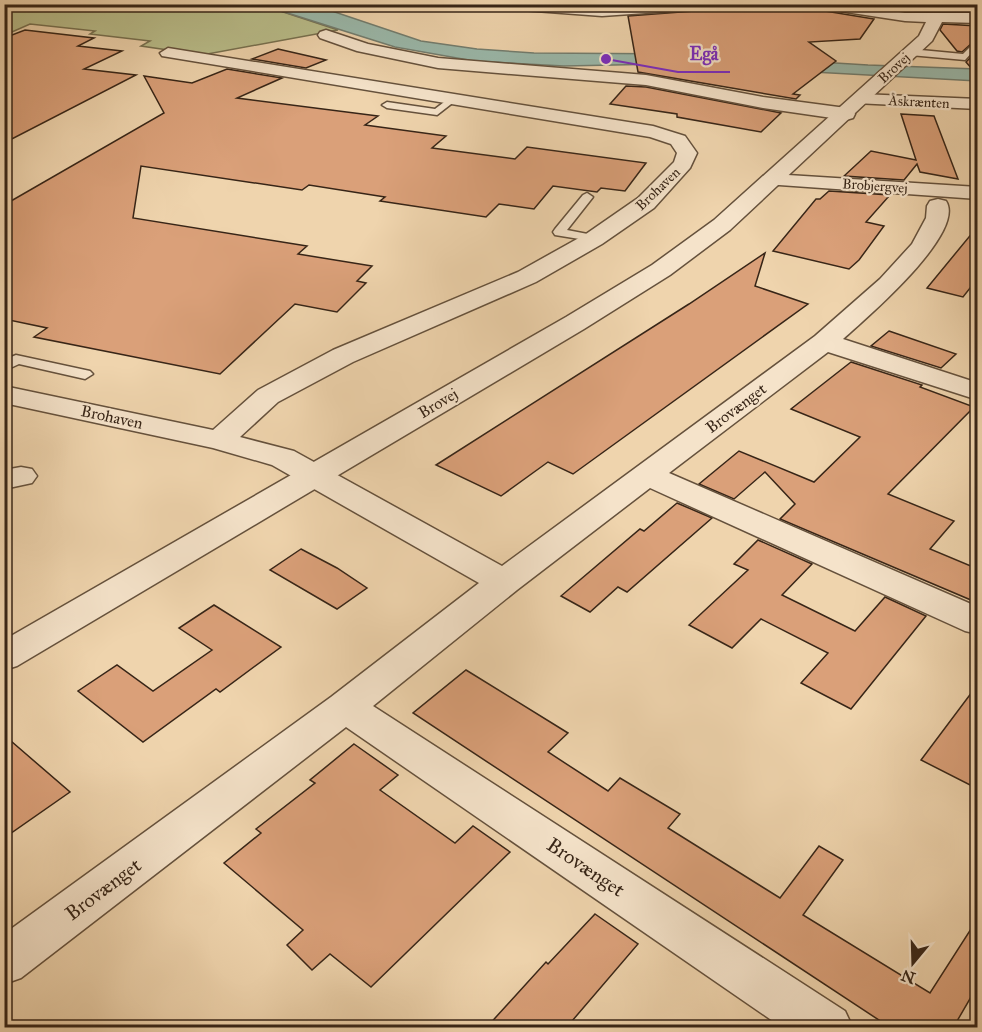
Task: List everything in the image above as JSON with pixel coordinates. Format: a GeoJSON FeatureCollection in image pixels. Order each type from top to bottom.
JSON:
{"type":"FeatureCollection","features":[{"type":"Feature","properties":{"kind":"street"},"geometry":{"type":"LineString","coordinates":[[496,4],[563,10],[718,4]]}},
{"type":"Feature","properties":{"kind":"street"},"geometry":{"type":"LineString","coordinates":[[819,4],[862,12],[933,18],[978,18]]}},
{"type":"Feature","properties":{"kind":"street","name":"Brovej"},"geometry":{"type":"LineString","coordinates":[[4,657],[652,275],[722,225],[846,114],[926,38],[934,22],[933,18]]}},
{"type":"Feature","properties":{"kind":"street"},"geometry":{"type":"LineString","coordinates":[[326,35],[348,44],[427,61],[671,83],[753,100],[846,114]]}},
{"type":"Feature","properties":{"kind":"street","name":"Brohaven"},"geometry":{"type":"LineString","coordinates":[[168,53],[653,132],[678,140],[687,153],[683,164],[646,203],[594,239],[527,277],[343,356],[268,396],[219,440]]}},
{"type":"Feature","properties":{"kind":"street","name":"Åskrænten"},"geometry":{"type":"LineString","coordinates":[[861,99],[978,104]]}},
{"type":"Feature","properties":{"kind":"street","name":"Brobjergvej"},"geometry":{"type":"LineString","coordinates":[[772,180],[978,193]]}},
{"type":"Feature","properties":{"kind":"street","name":"Brovænget"},"geometry":{"type":"LineString","coordinates":[[4,962],[345,707],[504,582],[824,342],[889,284],[922,247],[937,218],[938,206]]}},
{"type":"Feature","properties":{"kind":"street"},"geometry":{"type":"LineString","coordinates":[[824,342],[978,392]]}},
{"type":"Feature","properties":{"kind":"street","name":"Brohaven"},"geometry":{"type":"LineString","coordinates":[[4,394],[219,440],[283,458],[314,475]]}},
{"type":"Feature","properties":{"kind":"street"},"geometry":{"type":"LineString","coordinates":[[314,475],[504,582]]}},
{"type":"Feature","properties":{"kind":"street"},"geometry":{"type":"LineString","coordinates":[[647,475],[978,622]]}},
{"type":"Feature","properties":{"kind":"street","name":"Brovænget"},"geometry":{"type":"LineString","coordinates":[[345,707],[827,1028]]}},
{"type":"Feature","properties":{"kind":"lane"},"geometry":{"type":"LineString","coordinates":[[905,57],[965,57],[971,49]]}},
{"type":"Feature","properties":{"kind":"lane"},"geometry":{"type":"LineString","coordinates":[[387,105],[437,111],[452,99]]}},
{"type":"Feature","properties":{"kind":"lane"},"geometry":{"type":"LineString","coordinates":[[587,197],[559,232],[594,239]]}},
{"type":"Feature","properties":{"kind":"lane"},"geometry":{"type":"LineString","coordinates":[[4,367],[16,359],[85,374]]}},
{"type":"Feature","properties":{"kind":"green space"},"geometry":{"type":"Polygon","coordinates":[[[5,4],[262,5],[338,30],[202,55],[141,46],[150,41],[90,34],[95,31],[30,24],[5,35],[5,4]]]}},
{"type":"Feature","properties":{"kind":"shaded area"},"geometry":{"type":"Polygon","coordinates":[[[262,5],[314,5],[421,41],[477,49],[534,53],[690,54],[977,69],[977,81],[663,64],[564,66],[474,61],[395,47],[262,5]]]}},
{"type":"Feature","properties":{"kind":"building"},"geometry":{"type":"Polygon","coordinates":[[[810,4],[819,10],[874,19],[860,39],[809,42],[836,61],[793,94],[800,95],[796,99],[638,72],[628,16],[810,4]]]}},
{"type":"Feature","properties":{"kind":"building"},"geometry":{"type":"Polygon","coordinates":[[[920,4],[947,4],[956,11],[925,11],[920,4]]]}},
{"type":"Feature","properties":{"kind":"building"},"geometry":{"type":"Polygon","coordinates":[[[943,24],[978,26],[978,76],[966,62],[977,51],[976,47],[971,44],[962,52],[957,51],[940,30],[943,24]]]}},
{"type":"Feature","properties":{"kind":"building"},"geometry":{"type":"Polygon","coordinates":[[[25,30],[94,38],[78,46],[122,51],[84,69],[136,75],[4,143],[4,38],[25,30]]]}},
{"type":"Feature","properties":{"kind":"building"},"geometry":{"type":"Polygon","coordinates":[[[278,49],[326,60],[306,68],[252,59],[278,49]]]}},
{"type":"Feature","properties":{"kind":"building"},"geometry":{"type":"Polygon","coordinates":[[[227,69],[282,78],[237,98],[378,116],[365,125],[446,136],[432,148],[515,159],[527,147],[646,163],[625,191],[601,188],[597,192],[553,186],[534,209],[499,204],[486,217],[380,201],[385,197],[309,185],[302,190],[141,166],[133,218],[307,246],[298,254],[372,266],[357,281],[366,283],[337,312],[295,304],[220,374],[34,337],[47,328],[4,319],[4,205],[164,113],[144,76],[192,83],[227,69]]]}},
{"type":"Feature","properties":{"kind":"building"},"geometry":{"type":"Polygon","coordinates":[[[626,86],[646,87],[781,113],[761,132],[677,117],[677,114],[610,104],[626,86]]]}},
{"type":"Feature","properties":{"kind":"building"},"geometry":{"type":"Polygon","coordinates":[[[901,114],[934,116],[958,179],[920,172],[917,164],[904,180],[844,176],[871,151],[916,160],[901,114]]]}},
{"type":"Feature","properties":{"kind":"building"},"geometry":{"type":"Polygon","coordinates":[[[829,191],[890,195],[866,222],[884,226],[859,260],[849,269],[773,251],[816,199],[820,199],[829,191]]]}},
{"type":"Feature","properties":{"kind":"building"},"geometry":{"type":"Polygon","coordinates":[[[978,226],[978,278],[963,297],[927,288],[978,226]]]}},
{"type":"Feature","properties":{"kind":"building"},"geometry":{"type":"Polygon","coordinates":[[[765,253],[755,286],[808,304],[573,474],[548,462],[501,496],[436,465],[689,304],[765,253]]]}},
{"type":"Feature","properties":{"kind":"building"},"geometry":{"type":"Polygon","coordinates":[[[889,331],[956,354],[941,368],[871,346],[889,331]]]}},
{"type":"Feature","properties":{"kind":"building"},"geometry":{"type":"Polygon","coordinates":[[[851,362],[922,385],[920,387],[974,407],[888,494],[954,521],[930,549],[978,569],[978,603],[780,519],[795,504],[765,472],[734,499],[699,484],[739,451],[814,482],[860,437],[791,409],[851,362]]]}},
{"type":"Feature","properties":{"kind":"building"},"geometry":{"type":"Polygon","coordinates":[[[677,503],[712,518],[627,592],[618,587],[590,612],[561,596],[640,529],[644,531],[677,503]]]}},
{"type":"Feature","properties":{"kind":"building"},"geometry":{"type":"Polygon","coordinates":[[[758,540],[812,564],[782,595],[855,631],[885,597],[926,616],[851,709],[801,683],[828,653],[761,619],[732,648],[689,625],[748,570],[734,564],[758,540]]]}},
{"type":"Feature","properties":{"kind":"building"},"geometry":{"type":"Polygon","coordinates":[[[301,549],[337,568],[367,588],[337,609],[270,570],[301,549]]]}},
{"type":"Feature","properties":{"kind":"building"},"geometry":{"type":"Polygon","coordinates":[[[214,605],[281,647],[220,692],[216,689],[143,742],[78,691],[117,665],[153,691],[212,650],[179,628],[214,605]]]}},
{"type":"Feature","properties":{"kind":"building"},"geometry":{"type":"Polygon","coordinates":[[[466,670],[568,733],[548,752],[608,791],[620,778],[680,814],[668,828],[780,898],[819,846],[843,860],[803,915],[930,993],[978,918],[978,985],[953,1028],[891,1028],[413,713],[466,670]]]}},
{"type":"Feature","properties":{"kind":"building"},"geometry":{"type":"Polygon","coordinates":[[[978,684],[978,789],[921,760],[978,684]]]}},
{"type":"Feature","properties":{"kind":"building"},"geometry":{"type":"Polygon","coordinates":[[[4,735],[70,792],[4,838],[4,735]]]}},
{"type":"Feature","properties":{"kind":"building"},"geometry":{"type":"Polygon","coordinates":[[[354,744],[398,775],[380,790],[455,843],[473,826],[510,852],[371,987],[330,954],[312,970],[287,945],[303,930],[224,863],[261,833],[256,829],[315,783],[310,780],[354,744]]]}},
{"type":"Feature","properties":{"kind":"building"},"geometry":{"type":"Polygon","coordinates":[[[595,914],[638,944],[566,1028],[486,1028],[546,962],[548,964],[595,914]]]}},
{"type":"Feature","properties":{"kind":"place","name":"Egå"},"geometry":{"type":"Point","coordinates":[606,59]}}]}
